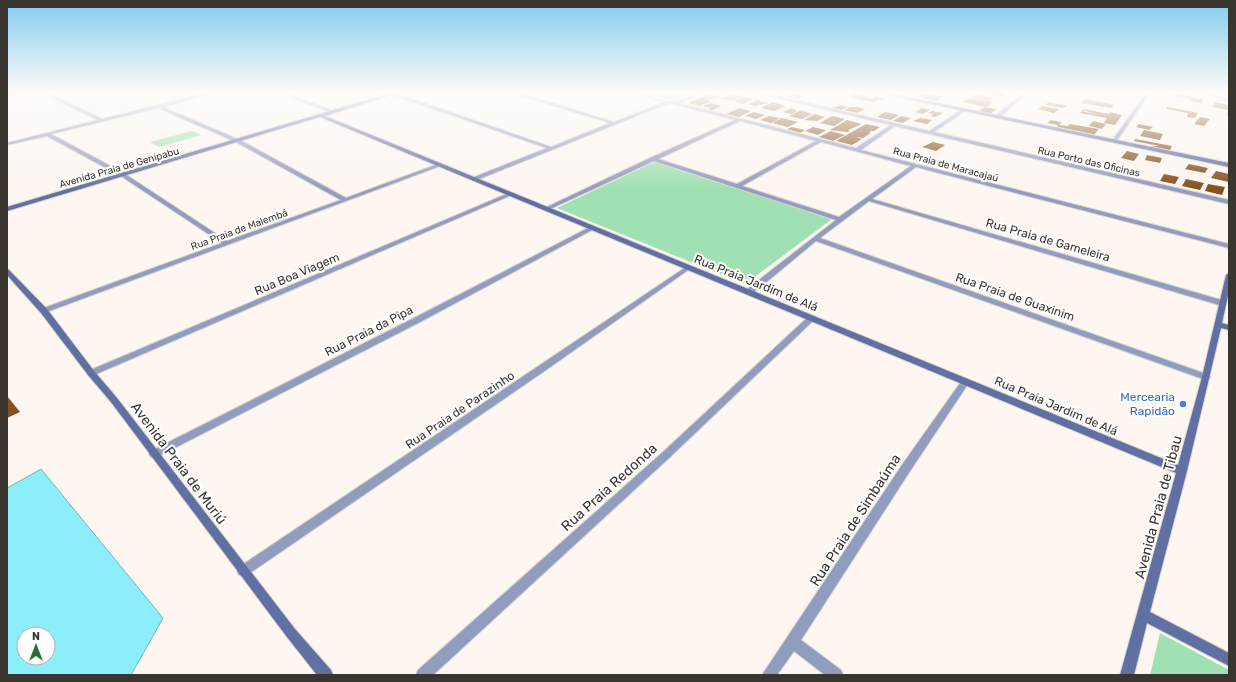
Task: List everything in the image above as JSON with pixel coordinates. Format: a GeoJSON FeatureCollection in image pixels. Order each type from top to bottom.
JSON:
{"type":"FeatureCollection","features":[{"type":"Feature","properties":{"kind":"main road","name":"Avenida Praia de Genipabu"},"geometry":{"type":"LineString","coordinates":[[7,209],[292,125]]}},
{"type":"Feature","properties":{"kind":"main road","name":"Rua Praia Jardim de Alá"},"geometry":{"type":"LineString","coordinates":[[343,125],[548,208],[592,228],[1182,471]]}},
{"type":"Feature","properties":{"kind":"main road"},"geometry":{"type":"LineString","coordinates":[[1035,125],[1229,165]]}},
{"type":"Feature","properties":{"kind":"main road","name":"Avenida Praia de Muriú"},"geometry":{"type":"LineString","coordinates":[[7,271],[44,311],[91,373],[114,400],[291,633],[326,675]]}},
{"type":"Feature","properties":{"kind":"main road","name":"Avenida Praia de Tibau"},"geometry":{"type":"LineString","coordinates":[[1127,675],[1206,377],[1229,275]]}},
{"type":"Feature","properties":{"kind":"main road"},"geometry":{"type":"LineString","coordinates":[[1217,324],[1229,328]]}},
{"type":"Feature","properties":{"kind":"main road"},"geometry":{"type":"LineString","coordinates":[[1144,615],[1229,660]]}},
{"type":"Feature","properties":{"kind":"street"},"geometry":{"type":"LineString","coordinates":[[7,144],[87,125]]}},
{"type":"Feature","properties":{"kind":"street"},"geometry":{"type":"LineString","coordinates":[[201,125],[238,141],[346,200]]}},
{"type":"Feature","properties":{"kind":"street"},"geometry":{"type":"LineString","coordinates":[[484,125],[551,148]]}},
{"type":"Feature","properties":{"kind":"street"},"geometry":{"type":"LineString","coordinates":[[474,179],[609,125]]}},
{"type":"Feature","properties":{"kind":"street"},"geometry":{"type":"LineString","coordinates":[[548,208],[728,125]]}},
{"type":"Feature","properties":{"kind":"street","name":"Rua Praia de Maracajaú"},"geometry":{"type":"LineString","coordinates":[[758,125],[1229,246]]}},
{"type":"Feature","properties":{"kind":"street"},"geometry":{"type":"LineString","coordinates":[[857,150],[894,125]]}},
{"type":"Feature","properties":{"kind":"street","name":"Rua Porto das Oficinas"},"geometry":{"type":"LineString","coordinates":[[894,125],[1229,202]]}},
{"type":"Feature","properties":{"kind":"street"},"geometry":{"type":"LineString","coordinates":[[930,133],[942,125]]}},
{"type":"Feature","properties":{"kind":"street"},"geometry":{"type":"LineString","coordinates":[[1114,141],[1125,125]]}},
{"type":"Feature","properties":{"kind":"street"},"geometry":{"type":"LineString","coordinates":[[47,134],[124,175],[227,244]]}},
{"type":"Feature","properties":{"kind":"street"},"geometry":{"type":"LineString","coordinates":[[738,186],[820,141]]}},
{"type":"Feature","properties":{"kind":"street"},"geometry":{"type":"LineString","coordinates":[[652,159],[840,218]]}},
{"type":"Feature","properties":{"kind":"street","name":"Rua Praia de Malembá"},"geometry":{"type":"LineString","coordinates":[[44,311],[440,165]]}},
{"type":"Feature","properties":{"kind":"street"},"geometry":{"type":"LineString","coordinates":[[749,292],[840,218],[914,166]]}},
{"type":"Feature","properties":{"kind":"street","name":"Rua Boa Viagem"},"geometry":{"type":"LineString","coordinates":[[91,373],[511,194]]}},
{"type":"Feature","properties":{"kind":"street","name":"Rua Praia de Gameleira"},"geometry":{"type":"LineString","coordinates":[[867,199],[1222,303]]}},
{"type":"Feature","properties":{"kind":"street","name":"Rua Praia da Pipa"},"geometry":{"type":"LineString","coordinates":[[154,454],[417,320],[592,228]]}},
{"type":"Feature","properties":{"kind":"street","name":"Rua Praia de Guaxinim"},"geometry":{"type":"LineString","coordinates":[[815,239],[1206,377]]}},
{"type":"Feature","properties":{"kind":"street","name":"Rua Praia de Parazinho"},"geometry":{"type":"LineString","coordinates":[[243,571],[689,268]]}},
{"type":"Feature","properties":{"kind":"street","name":"Rua Praia Redonda"},"geometry":{"type":"LineString","coordinates":[[423,675],[666,455],[812,318]]}},
{"type":"Feature","properties":{"kind":"street","name":"Rua Praia de Simbaúma"},"geometry":{"type":"LineString","coordinates":[[769,675],[793,642],[906,468],[966,381]]}},
{"type":"Feature","properties":{"kind":"street"},"geometry":{"type":"LineString","coordinates":[[793,642],[836,675]]}},
{"type":"Feature","properties":{"kind":"green space"},"geometry":{"type":"Polygon","coordinates":[[[192,131],[202,135],[159,147],[150,142],[192,131]]]}},
{"type":"Feature","properties":{"kind":"green space"},"geometry":{"type":"Polygon","coordinates":[[[654,162],[832,219],[745,284],[557,208],[654,162]]]}},
{"type":"Feature","properties":{"kind":"green space"},"geometry":{"type":"Polygon","coordinates":[[[1160,633],[1229,670],[1229,675],[1150,675],[1160,633]]]}},
{"type":"Feature","properties":{"kind":"water"},"geometry":{"type":"Polygon","coordinates":[[[41,469],[163,618],[131,675],[7,675],[7,488],[41,469]]]}},
{"type":"Feature","properties":{"kind":"building"},"geometry":{"type":"Polygon","coordinates":[[[779,125],[792,125],[788,127],[779,125]]]}},
{"type":"Feature","properties":{"kind":"building"},"geometry":{"type":"Polygon","coordinates":[[[839,125],[860,125],[848,130],[850,131],[847,132],[830,130],[839,125]]]}},
{"type":"Feature","properties":{"kind":"building"},"geometry":{"type":"Polygon","coordinates":[[[865,125],[880,127],[874,131],[871,131],[869,133],[871,133],[863,138],[855,137],[862,139],[852,145],[836,141],[865,125]]]}},
{"type":"Feature","properties":{"kind":"building"},"geometry":{"type":"Polygon","coordinates":[[[1058,125],[1075,125],[1099,129],[1094,135],[1057,127],[1058,125]]]}},
{"type":"Feature","properties":{"kind":"building"},"geometry":{"type":"Polygon","coordinates":[[[1090,125],[1105,125],[1102,129],[1089,126],[1090,125]]]}},
{"type":"Feature","properties":{"kind":"building"},"geometry":{"type":"Polygon","coordinates":[[[1138,125],[1143,125],[1153,127],[1149,130],[1136,127],[1138,125]]]}},
{"type":"Feature","properties":{"kind":"building"},"geometry":{"type":"Polygon","coordinates":[[[792,127],[805,130],[800,133],[787,129],[792,127]]]}},
{"type":"Feature","properties":{"kind":"building"},"geometry":{"type":"Polygon","coordinates":[[[813,127],[826,130],[818,135],[805,131],[813,127]]]}},
{"type":"Feature","properties":{"kind":"building"},"geometry":{"type":"Polygon","coordinates":[[[1144,130],[1163,134],[1160,140],[1140,136],[1144,130]]]}},
{"type":"Feature","properties":{"kind":"building"},"geometry":{"type":"Polygon","coordinates":[[[831,131],[845,135],[833,141],[819,137],[831,131]]]}},
{"type":"Feature","properties":{"kind":"building"},"geometry":{"type":"Polygon","coordinates":[[[1135,139],[1172,146],[1169,152],[1151,148],[1152,146],[1160,146],[1134,141],[1135,139]]]}},
{"type":"Feature","properties":{"kind":"building"},"geometry":{"type":"Polygon","coordinates":[[[933,142],[945,145],[936,151],[922,147],[933,142]]]}},
{"type":"Feature","properties":{"kind":"building"},"geometry":{"type":"Polygon","coordinates":[[[1127,151],[1139,154],[1134,161],[1121,158],[1127,151]]]}},
{"type":"Feature","properties":{"kind":"building"},"geometry":{"type":"Polygon","coordinates":[[[1147,155],[1162,158],[1160,163],[1145,160],[1147,155]]]}},
{"type":"Feature","properties":{"kind":"building"},"geometry":{"type":"Polygon","coordinates":[[[1189,164],[1208,168],[1205,173],[1185,169],[1189,164]]]}},
{"type":"Feature","properties":{"kind":"building"},"geometry":{"type":"Polygon","coordinates":[[[1216,171],[1229,174],[1229,182],[1211,178],[1216,171]]]}},
{"type":"Feature","properties":{"kind":"building"},"geometry":{"type":"Polygon","coordinates":[[[1164,174],[1179,177],[1175,184],[1160,181],[1164,174]]]}},
{"type":"Feature","properties":{"kind":"building"},"geometry":{"type":"Polygon","coordinates":[[[1186,179],[1204,183],[1200,190],[1182,186],[1186,179]]]}},
{"type":"Feature","properties":{"kind":"building"},"geometry":{"type":"Polygon","coordinates":[[[1208,184],[1225,187],[1222,195],[1205,191],[1208,184]]]}},
{"type":"Feature","properties":{"kind":"building"},"geometry":{"type":"Polygon","coordinates":[[[7,396],[20,412],[7,418],[7,396]]]}},
{"type":"Feature","properties":{"kind":"place","name":"Mercearia Rapidão"},"geometry":{"type":"Point","coordinates":[1183,404]}}]}
